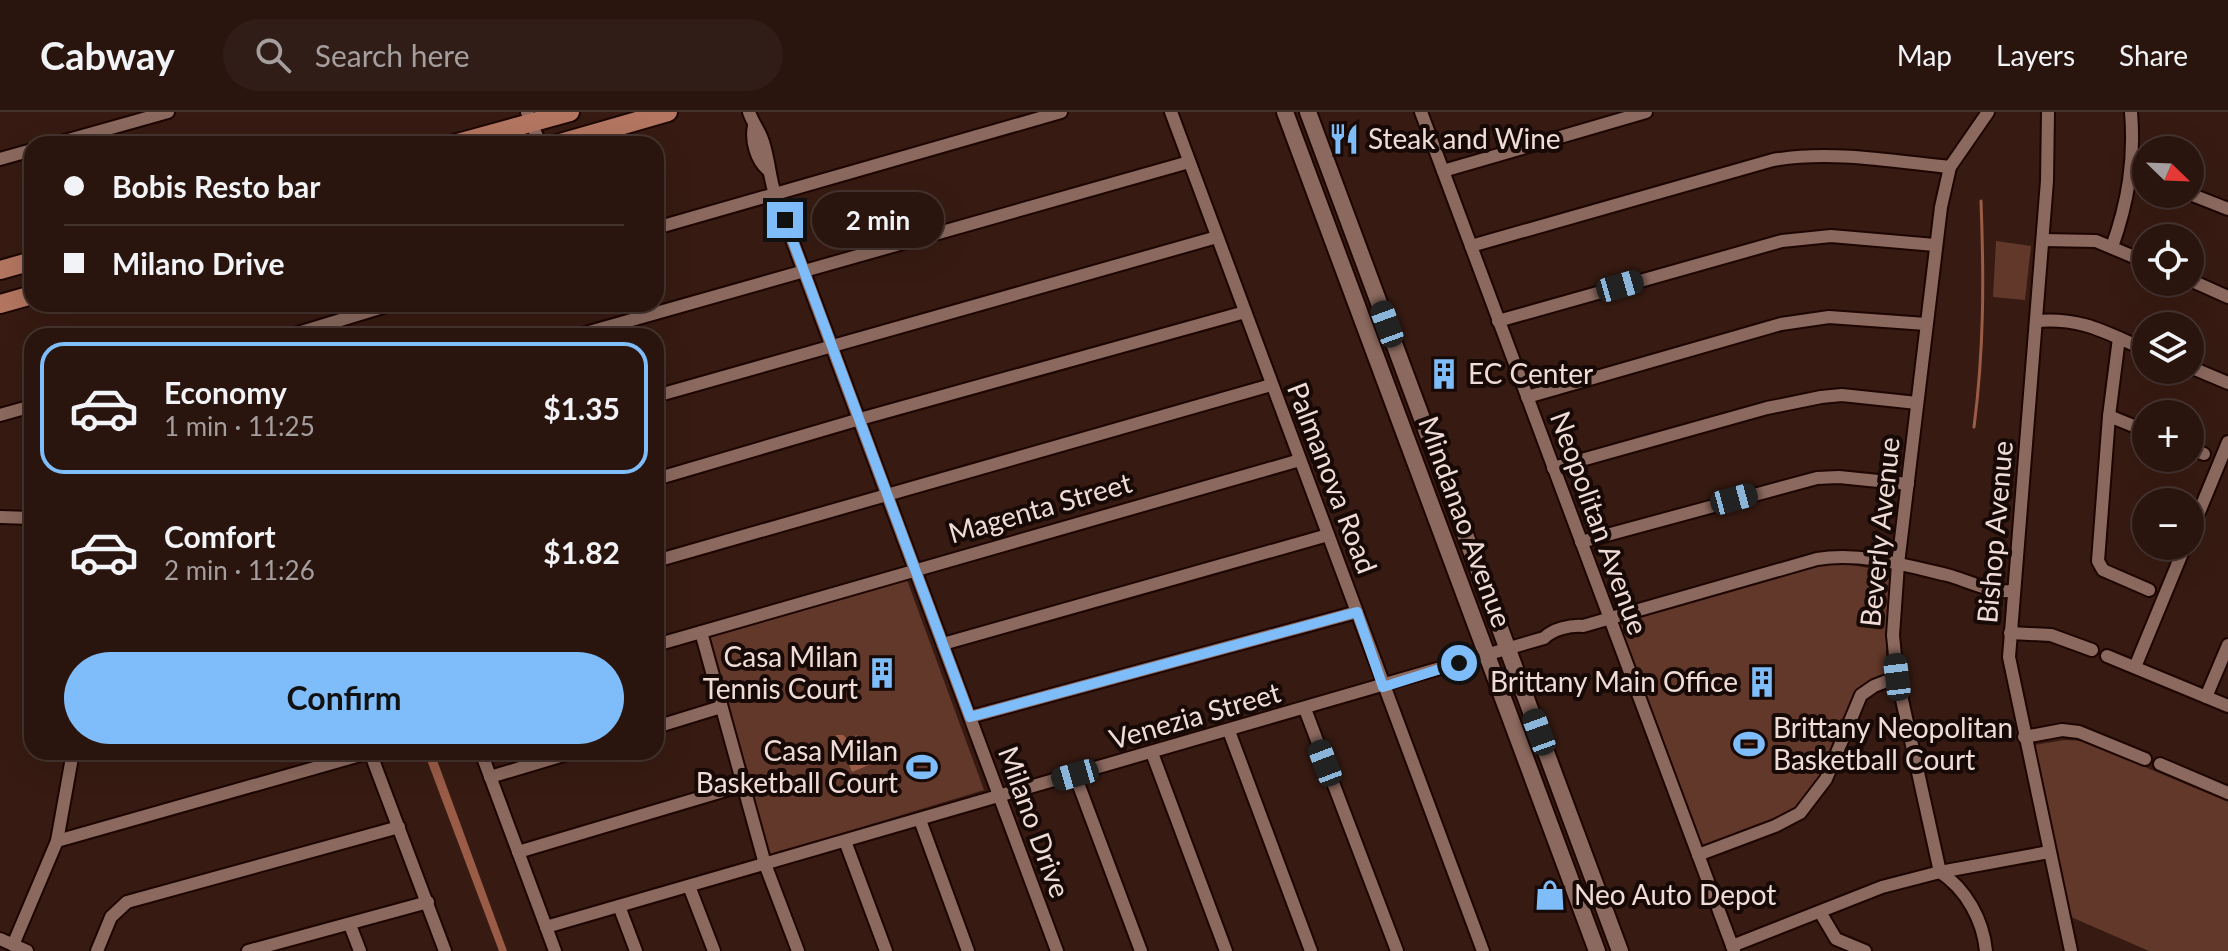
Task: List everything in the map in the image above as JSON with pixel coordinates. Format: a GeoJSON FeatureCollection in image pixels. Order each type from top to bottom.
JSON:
{"type":"FeatureCollection","features":[{"type":"Feature","properties":{"kind":"main road"},"geometry":{"type":"LineString","coordinates":[[476,136],[529,117],[570,112]]}},
{"type":"Feature","properties":{"kind":"main road"},"geometry":{"type":"LineString","coordinates":[[585,136],[668,112]]}},
{"type":"Feature","properties":{"kind":"main road","name":"Mindanao Avenue"},"geometry":{"type":"LineString","coordinates":[[1285,112],[1597,951]]}},
{"type":"Feature","properties":{"kind":"main road","name":"Mindanao Avenue"},"geometry":{"type":"LineString","coordinates":[[1308,112],[1620,951]]}},
{"type":"Feature","properties":{"kind":"main road"},"geometry":{"type":"LineString","coordinates":[[0,270],[24,263]]}},
{"type":"Feature","properties":{"kind":"main road"},"geometry":{"type":"LineString","coordinates":[[0,304],[24,297]]}},
{"type":"Feature","properties":{"kind":"street"},"geometry":{"type":"LineString","coordinates":[[82,136],[168,112]]}},
{"type":"Feature","properties":{"kind":"street","name":"Milano Drive"},"geometry":{"type":"LineString","coordinates":[[749,112],[760,163],[767,169],[1057,951]]}},
{"type":"Feature","properties":{"kind":"street"},"geometry":{"type":"LineString","coordinates":[[664,226],[1061,112]]}},
{"type":"Feature","properties":{"kind":"street","name":"Palmanova Road"},"geometry":{"type":"LineString","coordinates":[[1171,112],[1483,951]]}},
{"type":"Feature","properties":{"kind":"street","name":"Neopolitan Avenue"},"geometry":{"type":"LineString","coordinates":[[1421,112],[1733,948]]}},
{"type":"Feature","properties":{"kind":"street"},"geometry":{"type":"LineString","coordinates":[[1443,171],[1646,112]]}},
{"type":"Feature","properties":{"kind":"street","name":"Beverly Avenue"},"geometry":{"type":"LineString","coordinates":[[1940,872],[1897,677],[1893,635],[1898,564],[1935,245],[1950,167],[1988,112]]}},
{"type":"Feature","properties":{"kind":"street","name":"Bishop Avenue"},"geometry":{"type":"LineString","coordinates":[[2048,112],[2043,240],[2013,590],[2010,668],[2071,951]]}},
{"type":"Feature","properties":{"kind":"street"},"geometry":{"type":"LineString","coordinates":[[2112,247],[2126,206],[2132,170],[2131,112]]}},
{"type":"Feature","properties":{"kind":"street"},"geometry":{"type":"LineString","coordinates":[[529,117],[537,136]]}},
{"type":"Feature","properties":{"kind":"street"},"geometry":{"type":"LineString","coordinates":[[0,159],[24,152]]}},
{"type":"Feature","properties":{"kind":"street"},"geometry":{"type":"LineString","coordinates":[[1471,246],[1800,155],[1950,167]]}},
{"type":"Feature","properties":{"kind":"street"},"geometry":{"type":"LineString","coordinates":[[664,310],[1189,162]]}},
{"type":"Feature","properties":{"kind":"street"},"geometry":{"type":"LineString","coordinates":[[2204,200],[2228,209]]}},
{"type":"Feature","properties":{"kind":"street"},"geometry":{"type":"LineString","coordinates":[[1498,321],[1782,241],[1831,236],[1935,245]]}},
{"type":"Feature","properties":{"kind":"street"},"geometry":{"type":"LineString","coordinates":[[664,394],[1217,237]]}},
{"type":"Feature","properties":{"kind":"street"},"geometry":{"type":"LineString","coordinates":[[2043,240],[2096,241],[2132,256]]}},
{"type":"Feature","properties":{"kind":"street"},"geometry":{"type":"LineString","coordinates":[[2204,286],[2228,297]]}},
{"type":"Feature","properties":{"kind":"street"},"geometry":{"type":"LineString","coordinates":[[314,328],[367,312]]}},
{"type":"Feature","properties":{"kind":"street"},"geometry":{"type":"LineString","coordinates":[[603,328],[659,312]]}},
{"type":"Feature","properties":{"kind":"street"},"geometry":{"type":"LineString","coordinates":[[664,477],[1245,312]]}},
{"type":"Feature","properties":{"kind":"street"},"geometry":{"type":"LineString","coordinates":[[1527,397],[1781,324],[1829,317],[1926,324]]}},
{"type":"Feature","properties":{"kind":"street"},"geometry":{"type":"LineString","coordinates":[[2037,321],[2072,320],[2132,344]]}},
{"type":"Feature","properties":{"kind":"street"},"geometry":{"type":"LineString","coordinates":[[2119,338],[2109,416],[2100,566],[2109,574],[2149,590]]}},
{"type":"Feature","properties":{"kind":"street"},"geometry":{"type":"LineString","coordinates":[[2204,373],[2228,383]]}},
{"type":"Feature","properties":{"kind":"street"},"geometry":{"type":"LineString","coordinates":[[664,559],[1271,385]]}},
{"type":"Feature","properties":{"kind":"street"},"geometry":{"type":"LineString","coordinates":[[1553,468],[1767,408],[1821,397],[1842,395],[1917,403]]}},
{"type":"Feature","properties":{"kind":"street"},"geometry":{"type":"LineString","coordinates":[[0,415],[24,408]]}},
{"type":"Feature","properties":{"kind":"street"},"geometry":{"type":"LineString","coordinates":[[2109,416],[2132,425]]}},
{"type":"Feature","properties":{"kind":"street"},"geometry":{"type":"LineString","coordinates":[[2204,500],[2228,442]]}},
{"type":"Feature","properties":{"kind":"street","name":"Magenta Street"},"geometry":{"type":"LineString","coordinates":[[664,643],[915,568],[1300,460]]}},
{"type":"Feature","properties":{"kind":"street"},"geometry":{"type":"LineString","coordinates":[[1581,542],[1817,478],[1839,477],[1908,484]]}},
{"type":"Feature","properties":{"kind":"street"},"geometry":{"type":"LineString","coordinates":[[0,517],[24,518]]}},
{"type":"Feature","properties":{"kind":"street"},"geometry":{"type":"LineString","coordinates":[[943,644],[1328,535]]}},
{"type":"Feature","properties":{"kind":"street","name":"Venezia Street"},"geometry":{"type":"LineString","coordinates":[[546,927],[1383,687],[1544,638],[1549,633],[1574,625],[1583,626],[1817,559],[1853,556],[1975,582],[2000,592],[2013,590]]}},
{"type":"Feature","properties":{"kind":"street"},"geometry":{"type":"LineString","coordinates":[[2135,667],[2179,560]]}},
{"type":"Feature","properties":{"kind":"street"},"geometry":{"type":"LineString","coordinates":[[970,717],[1357,612]]}},
{"type":"Feature","properties":{"kind":"street"},"geometry":{"type":"LineString","coordinates":[[701,632],[765,864],[798,951]]}},
{"type":"Feature","properties":{"kind":"street"},"geometry":{"type":"LineString","coordinates":[[2010,633],[2051,635],[2092,650]]}},
{"type":"Feature","properties":{"kind":"street"},"geometry":{"type":"LineString","coordinates":[[2206,697],[2228,645]]}},
{"type":"Feature","properties":{"kind":"street"},"geometry":{"type":"LineString","coordinates":[[2107,656],[2228,706]]}},
{"type":"Feature","properties":{"kind":"street"},"geometry":{"type":"LineString","coordinates":[[1698,855],[1775,826],[1800,813],[1826,779],[1861,695],[1897,677]]}},
{"type":"Feature","properties":{"kind":"street"},"geometry":{"type":"LineString","coordinates":[[664,725],[721,707]]}},
{"type":"Feature","properties":{"kind":"street"},"geometry":{"type":"LineString","coordinates":[[1305,709],[1397,951]]}},
{"type":"Feature","properties":{"kind":"street"},"geometry":{"type":"LineString","coordinates":[[2024,737],[2062,730],[2079,732],[2145,759]]}},
{"type":"Feature","properties":{"kind":"street"},"geometry":{"type":"LineString","coordinates":[[1229,731],[1311,951]]}},
{"type":"Feature","properties":{"kind":"street"},"geometry":{"type":"LineString","coordinates":[[1152,753],[1226,951]]}},
{"type":"Feature","properties":{"kind":"street"},"geometry":{"type":"LineString","coordinates":[[13,945],[57,841],[72,760]]}},
{"type":"Feature","properties":{"kind":"street"},"geometry":{"type":"LineString","coordinates":[[57,841],[342,760]]}},
{"type":"Feature","properties":{"kind":"street"},"geometry":{"type":"LineString","coordinates":[[373,760],[445,951]]}},
{"type":"Feature","properties":{"kind":"street"},"geometry":{"type":"LineString","coordinates":[[484,760],[555,951]]}},
{"type":"Feature","properties":{"kind":"street"},"geometry":{"type":"LineString","coordinates":[[490,777],[547,760]]}},
{"type":"Feature","properties":{"kind":"street"},"geometry":{"type":"LineString","coordinates":[[2160,764],[2228,793]]}},
{"type":"Feature","properties":{"kind":"street"},"geometry":{"type":"LineString","coordinates":[[1075,775],[1141,951]]}},
{"type":"Feature","properties":{"kind":"street"},"geometry":{"type":"LineString","coordinates":[[518,852],[743,785]]}},
{"type":"Feature","properties":{"kind":"street"},"geometry":{"type":"LineString","coordinates":[[920,820],[968,951]]}},
{"type":"Feature","properties":{"kind":"street"},"geometry":{"type":"LineString","coordinates":[[97,951],[111,917],[127,902],[399,827]]}},
{"type":"Feature","properties":{"kind":"street"},"geometry":{"type":"LineString","coordinates":[[845,841],[886,951]]}},
{"type":"Feature","properties":{"kind":"street"},"geometry":{"type":"LineString","coordinates":[[1733,948],[1882,887],[1940,872],[2049,852]]}},
{"type":"Feature","properties":{"kind":"street"},"geometry":{"type":"LineString","coordinates":[[1940,872],[1950,879],[1973,908],[1983,932],[1986,951]]}},
{"type":"Feature","properties":{"kind":"street"},"geometry":{"type":"LineString","coordinates":[[689,886],[714,951]]}},
{"type":"Feature","properties":{"kind":"street"},"geometry":{"type":"LineString","coordinates":[[248,951],[428,902]]}},
{"type":"Feature","properties":{"kind":"street"},"geometry":{"type":"LineString","coordinates":[[619,906],[636,951]]}},
{"type":"Feature","properties":{"kind":"street"},"geometry":{"type":"LineString","coordinates":[[1820,912],[1836,939],[1865,951]]}},
{"type":"Feature","properties":{"kind":"street"},"geometry":{"type":"LineString","coordinates":[[350,925],[360,951]]}},
{"type":"Feature","properties":{"kind":"street"},"geometry":{"type":"LineString","coordinates":[[0,939],[27,951]]}},
{"type":"Feature","properties":{"kind":"shaded area"},"geometry":{"type":"Polygon","coordinates":[[[1996,241],[2031,246],[2025,300],[1993,297],[1996,241]]]}},
{"type":"Feature","properties":{"kind":"shaded area"},"geometry":{"type":"Polygon","coordinates":[[[1841,563],[1890,572],[1885,676],[1859,692],[1841,723],[1812,789],[1800,803],[1786,815],[1706,846],[1698,843],[1617,623],[1821,564],[1841,563]]]}},
{"type":"Feature","properties":{"kind":"shaded area"},"geometry":{"type":"Polygon","coordinates":[[[907,580],[984,790],[770,855],[707,637],[907,580]]]}},
{"type":"Feature","properties":{"kind":"shaded area"},"geometry":{"type":"Polygon","coordinates":[[[836,735],[847,739],[857,735],[869,765],[852,772],[843,750],[835,749],[831,744],[836,735]]]}},
{"type":"Feature","properties":{"kind":"shaded area"},"geometry":{"type":"Polygon","coordinates":[[[2065,740],[2083,741],[2228,802],[2228,951],[2149,951],[2071,917],[2034,745],[2065,740]]]}},
{"type":"Feature","properties":{"kind":"shaded area"},"geometry":{"type":"Polygon","coordinates":[[[427,760],[437,760],[507,951],[499,951],[427,760]]]}},
{"type":"Feature","properties":{"kind":"waterway"},"geometry":{"type":"LineString","coordinates":[[1974,427],[1982,314],[1981,201]]}},
{"type":"Feature","properties":{"kind":"place","name":"Steak and Wine"},"geometry":{"type":"Point","coordinates":[1344,139]}},
{"type":"Feature","properties":{"kind":"place","name":"EC Center"},"geometry":{"type":"Point","coordinates":[1444,374]}},
{"type":"Feature","properties":{"kind":"place","name":"Casa Milan Tennis Court"},"geometry":{"type":"Point","coordinates":[882,673]}},
{"type":"Feature","properties":{"kind":"place","name":"Brittany Main Office"},"geometry":{"type":"Point","coordinates":[1762,682]}},
{"type":"Feature","properties":{"kind":"place","name":"Brittany Neopolitan Basketball Court"},"geometry":{"type":"Point","coordinates":[1749,744]}},
{"type":"Feature","properties":{"kind":"place","name":"Casa Milan Basketball Court"},"geometry":{"type":"Point","coordinates":[922,767]}},
{"type":"Feature","properties":{"kind":"place","name":"Neo Auto Depot"},"geometry":{"type":"Point","coordinates":[1550,895]}},
{"type":"Feature","properties":{"kind":"route"},"geometry":{"type":"LineString","coordinates":[[785,220],[970,717],[1357,612],[1383,687],[1459,663]]}}]}
